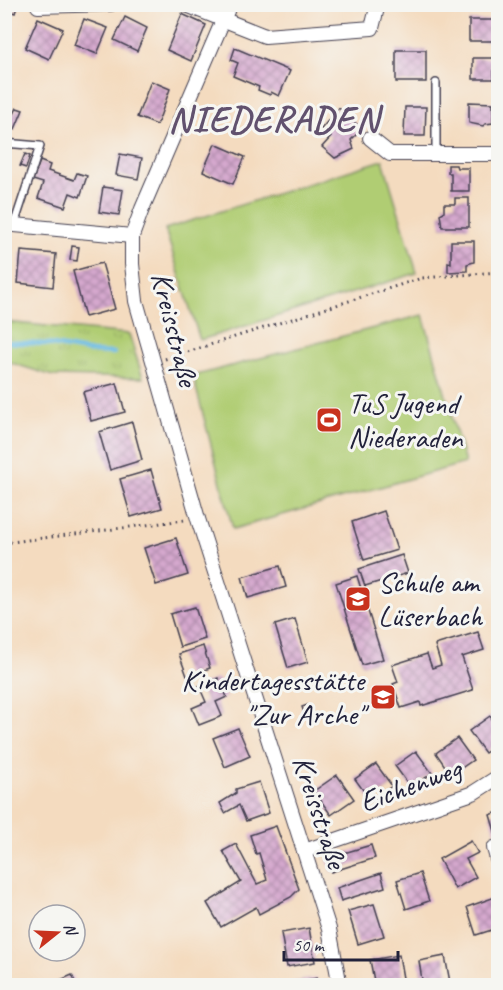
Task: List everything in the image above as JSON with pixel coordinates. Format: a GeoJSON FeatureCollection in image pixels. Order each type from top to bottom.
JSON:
{"type":"FeatureCollection","features":[{"type":"Feature","properties":{"kind":"street"},"geometry":{"type":"LineString","coordinates":[[38,6],[111,4]]}},
{"type":"Feature","properties":{"kind":"street"},"geometry":{"type":"LineString","coordinates":[[184,4],[265,36],[372,28],[378,4]]}},
{"type":"Feature","properties":{"kind":"street","name":"Kreisstraße"},"geometry":{"type":"LineString","coordinates":[[230,4],[132,236],[136,301],[198,519],[329,929],[339,986]]}},
{"type":"Feature","properties":{"kind":"street"},"geometry":{"type":"LineString","coordinates":[[370,138],[390,154],[498,154]]}},
{"type":"Feature","properties":{"kind":"street"},"geometry":{"type":"LineString","coordinates":[[9,225],[132,236]]}},
{"type":"Feature","properties":{"kind":"street","name":"Eichenweg"},"geometry":{"type":"LineString","coordinates":[[304,851],[473,793],[498,777]]}},
{"type":"Feature","properties":{"kind":"lane"},"geometry":{"type":"LineString","coordinates":[[436,83],[436,154]]}},
{"type":"Feature","properties":{"kind":"lane"},"geometry":{"type":"LineString","coordinates":[[4,143],[40,146],[9,225]]}},
{"type":"Feature","properties":{"kind":"path"},"geometry":{"type":"LineString","coordinates":[[154,362],[422,278],[498,272]]}},
{"type":"Feature","properties":{"kind":"path"},"geometry":{"type":"LineString","coordinates":[[4,543],[198,519]]}},
{"type":"Feature","properties":{"kind":"green space"},"geometry":{"type":"Polygon","coordinates":[[[383,160],[417,273],[200,340],[165,229],[383,160]]]}},
{"type":"Feature","properties":{"kind":"green space","name":"TuS Jugend Niederaden"},"geometry":{"type":"Polygon","coordinates":[[[423,315],[465,463],[233,529],[193,376],[423,315]]]}},
{"type":"Feature","properties":{"kind":"green space"},"geometry":{"type":"Polygon","coordinates":[[[5,322],[129,334],[143,378],[53,376],[5,361],[5,322]]]}},
{"type":"Feature","properties":{"kind":"building"},"geometry":{"type":"Polygon","coordinates":[[[4,4],[18,4],[15,13],[4,9],[4,4]]]}},
{"type":"Feature","properties":{"kind":"building"},"geometry":{"type":"Polygon","coordinates":[[[182,14],[206,25],[191,61],[167,50],[182,14]]]}},
{"type":"Feature","properties":{"kind":"building"},"geometry":{"type":"Polygon","coordinates":[[[125,17],[147,28],[137,51],[114,40],[125,17]]]}},
{"type":"Feature","properties":{"kind":"building"},"geometry":{"type":"Polygon","coordinates":[[[38,18],[63,29],[49,59],[25,48],[38,18]]]}},
{"type":"Feature","properties":{"kind":"building"},"geometry":{"type":"Polygon","coordinates":[[[84,19],[108,28],[97,54],[74,45],[84,19]]]}},
{"type":"Feature","properties":{"kind":"building"},"geometry":{"type":"Polygon","coordinates":[[[469,20],[494,20],[494,41],[469,41],[469,20]]]}},
{"type":"Feature","properties":{"kind":"building"},"geometry":{"type":"Polygon","coordinates":[[[235,48],[290,71],[279,96],[258,90],[259,87],[233,76],[238,63],[231,60],[235,48]]]}},
{"type":"Feature","properties":{"kind":"building"},"geometry":{"type":"Polygon","coordinates":[[[396,50],[426,50],[426,82],[396,82],[396,50]]]}},
{"type":"Feature","properties":{"kind":"building"},"geometry":{"type":"Polygon","coordinates":[[[473,58],[494,58],[494,79],[473,79],[473,58]]]}},
{"type":"Feature","properties":{"kind":"building"},"geometry":{"type":"Polygon","coordinates":[[[151,81],[170,89],[157,125],[137,117],[151,81]]]}},
{"type":"Feature","properties":{"kind":"building"},"geometry":{"type":"Polygon","coordinates":[[[469,102],[493,103],[493,123],[483,126],[469,123],[469,102]]]}},
{"type":"Feature","properties":{"kind":"building"},"geometry":{"type":"Polygon","coordinates":[[[405,107],[426,107],[425,136],[404,136],[405,107]]]}},
{"type":"Feature","properties":{"kind":"building"},"geometry":{"type":"Polygon","coordinates":[[[17,108],[23,110],[15,129],[9,127],[5,132],[5,110],[14,114],[17,108]]]}},
{"type":"Feature","properties":{"kind":"building"},"geometry":{"type":"Polygon","coordinates":[[[339,108],[362,129],[351,140],[354,149],[335,158],[322,147],[331,137],[321,129],[339,108]]]}},
{"type":"Feature","properties":{"kind":"building"},"geometry":{"type":"Polygon","coordinates":[[[215,144],[245,157],[233,184],[203,171],[215,144]]]}},
{"type":"Feature","properties":{"kind":"building"},"geometry":{"type":"Polygon","coordinates":[[[25,154],[30,156],[26,168],[20,166],[25,154]]]}},
{"type":"Feature","properties":{"kind":"building"},"geometry":{"type":"Polygon","coordinates":[[[120,154],[142,158],[138,179],[116,175],[120,154]]]}},
{"type":"Feature","properties":{"kind":"building"},"geometry":{"type":"Polygon","coordinates":[[[40,161],[50,165],[48,171],[74,180],[77,173],[87,176],[80,197],[70,193],[65,207],[38,198],[43,183],[33,180],[40,161]]]}},
{"type":"Feature","properties":{"kind":"building"},"geometry":{"type":"Polygon","coordinates":[[[448,165],[469,168],[469,191],[451,191],[451,173],[448,173],[448,165]]]}},
{"type":"Feature","properties":{"kind":"building"},"geometry":{"type":"Polygon","coordinates":[[[103,187],[123,190],[119,215],[99,212],[103,187]]]}},
{"type":"Feature","properties":{"kind":"building"},"geometry":{"type":"Polygon","coordinates":[[[455,198],[469,198],[469,227],[442,227],[440,214],[444,212],[444,204],[455,204],[455,198]]]}},
{"type":"Feature","properties":{"kind":"building"},"geometry":{"type":"Polygon","coordinates":[[[451,241],[474,241],[474,262],[467,264],[467,271],[448,272],[448,262],[451,263],[451,241]]]}},
{"type":"Feature","properties":{"kind":"building"},"geometry":{"type":"Polygon","coordinates":[[[72,246],[79,247],[77,261],[70,260],[72,246]]]}},
{"type":"Feature","properties":{"kind":"building"},"geometry":{"type":"Polygon","coordinates":[[[5,248],[8,248],[6,265],[5,265],[5,248]]]}},
{"type":"Feature","properties":{"kind":"building"},"geometry":{"type":"Polygon","coordinates":[[[21,251],[56,254],[53,287],[18,283],[21,251]]]}},
{"type":"Feature","properties":{"kind":"building"},"geometry":{"type":"Polygon","coordinates":[[[102,263],[115,309],[85,317],[73,271],[102,263]]]}},
{"type":"Feature","properties":{"kind":"building"},"geometry":{"type":"Polygon","coordinates":[[[117,383],[125,412],[91,421],[83,392],[117,383]]]}},
{"type":"Feature","properties":{"kind":"building"},"geometry":{"type":"Polygon","coordinates":[[[132,422],[142,460],[110,470],[99,432],[132,422]]]}},
{"type":"Feature","properties":{"kind":"building"},"geometry":{"type":"Polygon","coordinates":[[[151,470],[162,508],[131,517],[120,479],[151,470]]]}},
{"type":"Feature","properties":{"kind":"building"},"geometry":{"type":"Polygon","coordinates":[[[384,511],[397,550],[364,560],[352,522],[384,511]]]}},
{"type":"Feature","properties":{"kind":"building"},"geometry":{"type":"Polygon","coordinates":[[[176,538],[188,575],[156,585],[144,548],[176,538]]]}},
{"type":"Feature","properties":{"kind":"building"},"geometry":{"type":"Polygon","coordinates":[[[402,555],[408,573],[365,586],[359,569],[402,555]]]}},
{"type":"Feature","properties":{"kind":"building"},"geometry":{"type":"Polygon","coordinates":[[[280,566],[286,587],[248,598],[242,577],[280,566]]]}},
{"type":"Feature","properties":{"kind":"building"},"geometry":{"type":"Polygon","coordinates":[[[357,576],[383,659],[362,665],[336,583],[357,576]]]}},
{"type":"Feature","properties":{"kind":"building"},"geometry":{"type":"Polygon","coordinates":[[[195,607],[205,639],[180,647],[170,614],[195,607]]]}},
{"type":"Feature","properties":{"kind":"building"},"geometry":{"type":"Polygon","coordinates":[[[295,619],[308,662],[288,668],[275,625],[295,619]]]}},
{"type":"Feature","properties":{"kind":"building"},"geometry":{"type":"Polygon","coordinates":[[[478,632],[484,650],[462,657],[473,690],[421,706],[420,702],[401,708],[393,684],[398,682],[392,665],[427,654],[432,668],[441,665],[435,645],[478,632]]]}},
{"type":"Feature","properties":{"kind":"building"},"geometry":{"type":"Polygon","coordinates":[[[203,646],[210,668],[187,676],[179,654],[203,646]]]}},
{"type":"Feature","properties":{"kind":"building"},"geometry":{"type":"Polygon","coordinates":[[[218,678],[227,697],[216,702],[222,716],[199,725],[192,708],[206,702],[199,686],[218,678]]]}},
{"type":"Feature","properties":{"kind":"building"},"geometry":{"type":"Polygon","coordinates":[[[308,705],[312,717],[306,718],[302,707],[308,705]]]}},
{"type":"Feature","properties":{"kind":"building"},"geometry":{"type":"Polygon","coordinates":[[[490,716],[498,727],[498,744],[485,753],[469,731],[490,716]]]}},
{"type":"Feature","properties":{"kind":"building"},"geometry":{"type":"Polygon","coordinates":[[[238,728],[250,756],[225,767],[213,738],[238,728]]]}},
{"type":"Feature","properties":{"kind":"building"},"geometry":{"type":"Polygon","coordinates":[[[457,738],[473,760],[451,775],[436,753],[457,738]]]}},
{"type":"Feature","properties":{"kind":"building"},"geometry":{"type":"Polygon","coordinates":[[[416,751],[432,773],[411,788],[395,766],[416,751]]]}},
{"type":"Feature","properties":{"kind":"building"},"geometry":{"type":"Polygon","coordinates":[[[376,764],[392,786],[371,801],[355,779],[376,764]]]}},
{"type":"Feature","properties":{"kind":"building"},"geometry":{"type":"Polygon","coordinates":[[[337,775],[354,799],[331,815],[314,791],[337,775]]]}},
{"type":"Feature","properties":{"kind":"building"},"geometry":{"type":"Polygon","coordinates":[[[259,782],[269,813],[246,821],[239,805],[225,813],[220,803],[236,793],[236,789],[259,782]]]}},
{"type":"Feature","properties":{"kind":"building"},"geometry":{"type":"Polygon","coordinates":[[[498,812],[498,838],[497,838],[490,815],[498,812]]]}},
{"type":"Feature","properties":{"kind":"building"},"geometry":{"type":"Polygon","coordinates":[[[276,826],[299,889],[291,897],[259,914],[256,907],[221,927],[207,903],[241,882],[223,851],[236,844],[257,884],[267,880],[259,853],[256,854],[250,835],[276,826]]]}},
{"type":"Feature","properties":{"kind":"building"},"geometry":{"type":"Polygon","coordinates":[[[471,841],[478,853],[466,859],[476,877],[455,889],[439,859],[471,841]]]}},
{"type":"Feature","properties":{"kind":"building"},"geometry":{"type":"Polygon","coordinates":[[[371,845],[375,858],[331,872],[327,858],[371,845]]]}},
{"type":"Feature","properties":{"kind":"building"},"geometry":{"type":"Polygon","coordinates":[[[381,873],[385,887],[341,901],[337,888],[381,873]]]}},
{"type":"Feature","properties":{"kind":"building"},"geometry":{"type":"Polygon","coordinates":[[[420,873],[429,901],[406,909],[397,880],[420,873]]]}},
{"type":"Feature","properties":{"kind":"building"},"geometry":{"type":"Polygon","coordinates":[[[498,896],[498,928],[476,935],[467,907],[498,896]]]}},
{"type":"Feature","properties":{"kind":"building"},"geometry":{"type":"Polygon","coordinates":[[[374,904],[384,936],[358,944],[348,911],[374,904]]]}},
{"type":"Feature","properties":{"kind":"building"},"geometry":{"type":"Polygon","coordinates":[[[309,928],[315,962],[287,967],[281,933],[309,928]]]}},
{"type":"Feature","properties":{"kind":"building"},"geometry":{"type":"Polygon","coordinates":[[[399,955],[404,984],[375,986],[370,960],[399,955]]]}},
{"type":"Feature","properties":{"kind":"building"},"geometry":{"type":"Polygon","coordinates":[[[445,956],[450,982],[423,986],[419,961],[445,956]]]}},
{"type":"Feature","properties":{"kind":"building"},"geometry":{"type":"Polygon","coordinates":[[[72,975],[77,986],[57,986],[56,982],[72,975]]]}},
{"type":"Feature","properties":{"kind":"building"},"geometry":{"type":"Polygon","coordinates":[[[317,978],[318,986],[294,986],[293,982],[317,978]]]}},
{"type":"Feature","properties":{"kind":"waterway"},"geometry":{"type":"LineString","coordinates":[[4,342],[47,344],[92,352],[114,353]]}},
{"type":"Feature","properties":{"kind":"place","name":"TuS Jugend Niederaden"},"geometry":{"type":"Point","coordinates":[329,420]}},
{"type":"Feature","properties":{"kind":"place","name":"Schule am Lüserbach"},"geometry":{"type":"Point","coordinates":[358,599]}},
{"type":"Feature","properties":{"kind":"place","name":"Kindertagesstätte \"Zur Arche\""},"geometry":{"type":"Point","coordinates":[383,697]}},
{"type":"Feature","properties":{"kind":"district","name":"NIEDERADEN"},"geometry":{"type":"Point","coordinates":[274,118]}}]}
